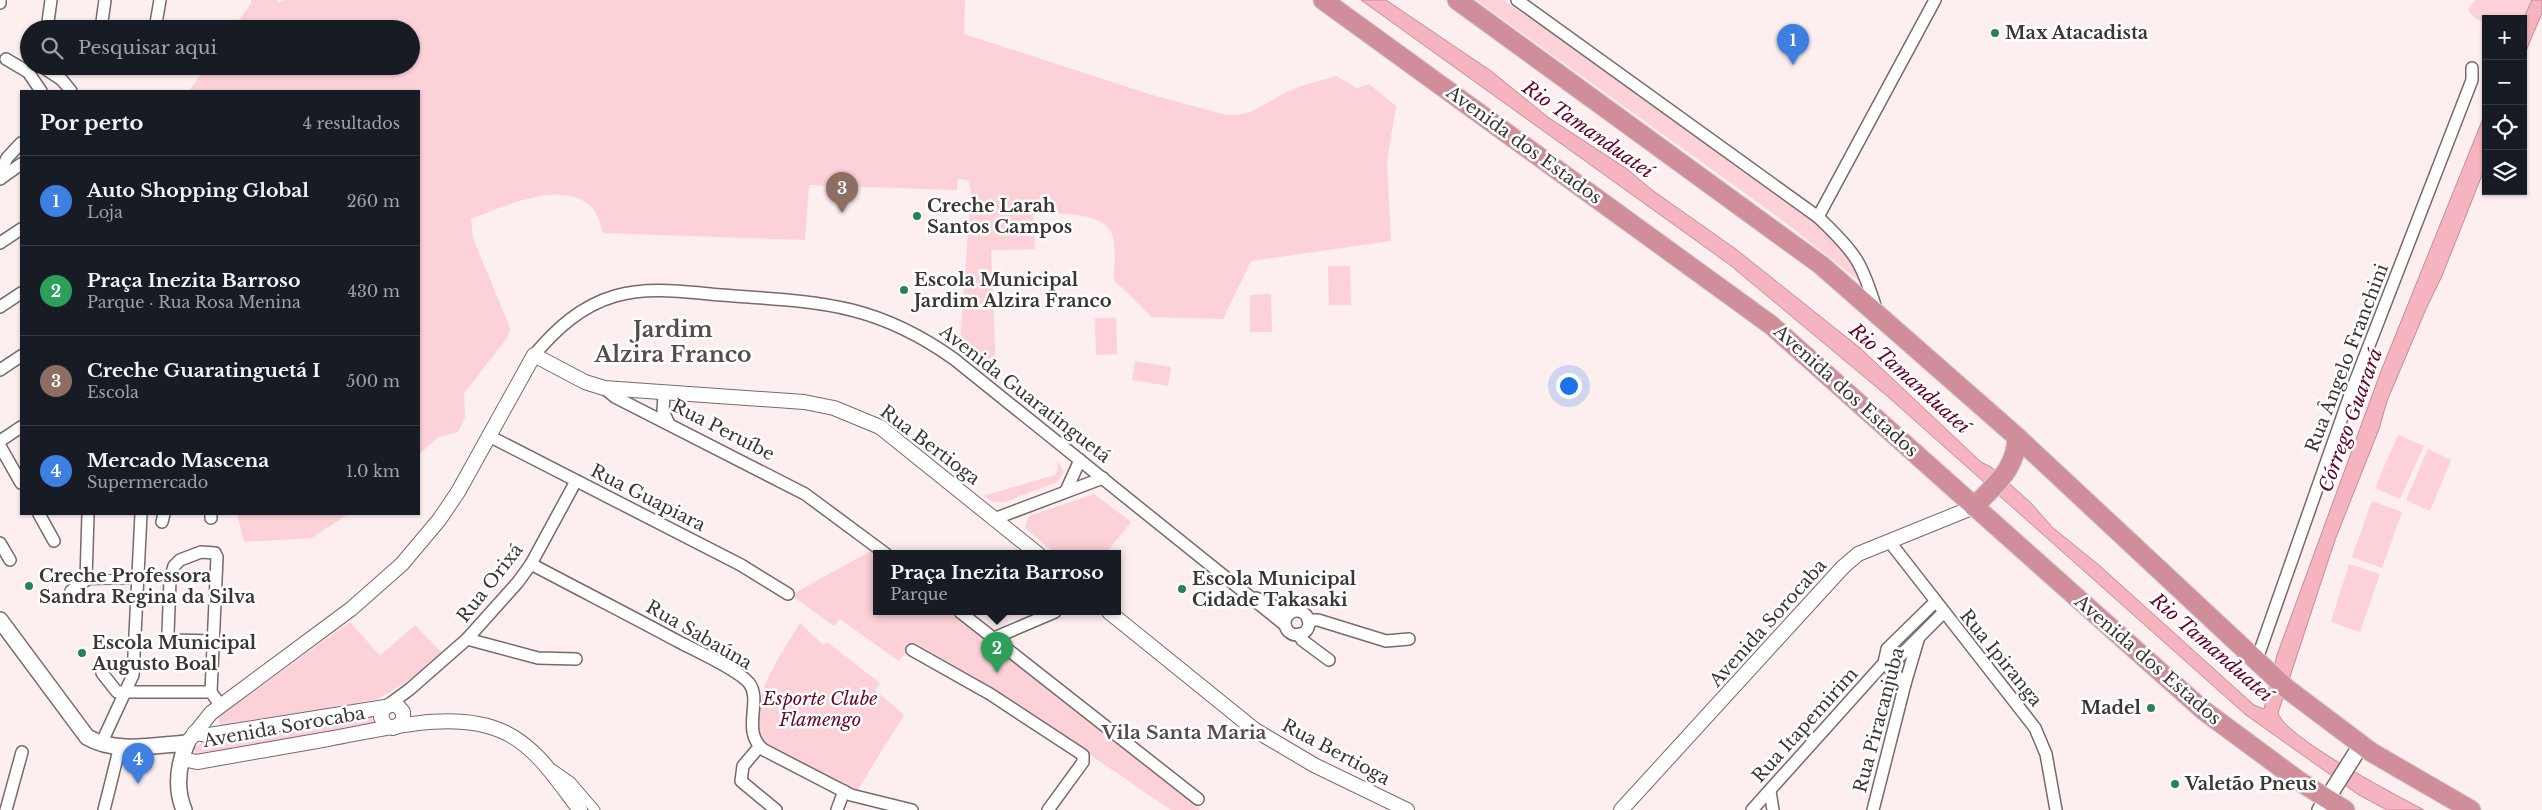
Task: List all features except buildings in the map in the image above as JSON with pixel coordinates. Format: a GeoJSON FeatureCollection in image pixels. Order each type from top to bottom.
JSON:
{"type":"FeatureCollection","features":[{"type":"Feature","properties":{"kind":"highway","name":"Avenida dos Estados"},"geometry":{"type":"LineString","coordinates":[[1323,0],[1771,325],[1980,501],[2203,710],[2251,748],[2335,804]]}},
{"type":"Feature","properties":{"kind":"highway"},"geometry":{"type":"LineString","coordinates":[[1457,0],[1786,237],[1877,313],[2017,437],[2260,666],[2357,752],[2471,810]]}},
{"type":"Feature","properties":{"kind":"highway"},"geometry":{"type":"LineString","coordinates":[[1980,501],[2011,467],[2017,449],[2017,437]]}},
{"type":"Feature","properties":{"kind":"main road"},"geometry":{"type":"LineString","coordinates":[[0,620],[82,732],[101,744],[120,746],[190,738]]}},
{"type":"Feature","properties":{"kind":"main road","name":"Avenida Guaratinguetá"},"geometry":{"type":"LineString","coordinates":[[184,810],[178,788],[182,759],[190,738]]}},
{"type":"Feature","properties":{"kind":"main road"},"geometry":{"type":"LineString","coordinates":[[2335,804],[2357,752]]}},
{"type":"Feature","properties":{"kind":"street"},"geometry":{"type":"LineString","coordinates":[[47,20],[50,0]]}},
{"type":"Feature","properties":{"kind":"street"},"geometry":{"type":"LineString","coordinates":[[102,20],[105,0]]}},
{"type":"Feature","properties":{"kind":"street"},"geometry":{"type":"LineString","coordinates":[[157,20],[160,0]]}},
{"type":"Feature","properties":{"kind":"street"},"geometry":{"type":"LineString","coordinates":[[1517,0],[1818,217],[1857,257],[1866,276],[1877,313]]}},
{"type":"Feature","properties":{"kind":"street"},"geometry":{"type":"LineString","coordinates":[[1818,217],[1935,0]]}},
{"type":"Feature","properties":{"kind":"street"},"geometry":{"type":"LineString","coordinates":[[3,59],[20,61]]}},
{"type":"Feature","properties":{"kind":"street"},"geometry":{"type":"LineString","coordinates":[[3,59],[20,68]]}},
{"type":"Feature","properties":{"kind":"street","name":"Rua Ângelo Franchini"},"geometry":{"type":"LineString","coordinates":[[2260,666],[2351,392],[2472,80],[2472,68]]}},
{"type":"Feature","properties":{"kind":"street"},"geometry":{"type":"LineString","coordinates":[[30,75],[40,90]]}},
{"type":"Feature","properties":{"kind":"street"},"geometry":{"type":"LineString","coordinates":[[54,75],[62,80],[70,90]]}},
{"type":"Feature","properties":{"kind":"street"},"geometry":{"type":"LineString","coordinates":[[0,174],[7,158],[20,145]]}},
{"type":"Feature","properties":{"kind":"street"},"geometry":{"type":"LineString","coordinates":[[0,179],[20,165]]}},
{"type":"Feature","properties":{"kind":"street"},"geometry":{"type":"LineString","coordinates":[[0,243],[20,229]]}},
{"type":"Feature","properties":{"kind":"street","name":"Avenida Guaratinguetá"},"geometry":{"type":"LineString","coordinates":[[190,738],[221,706],[351,609],[402,564],[439,520],[534,355],[551,334],[569,319],[591,306],[629,293],[659,291],[838,305],[891,322],[937,347],[1285,625]]}},
{"type":"Feature","properties":{"kind":"street"},"geometry":{"type":"LineString","coordinates":[[0,307],[20,294]]}},
{"type":"Feature","properties":{"kind":"street","name":"Rua Peruíbe"},"geometry":{"type":"LineString","coordinates":[[534,355],[586,382],[604,388],[615,397],[805,494],[881,550]]}},
{"type":"Feature","properties":{"kind":"street"},"geometry":{"type":"LineString","coordinates":[[0,370],[20,357]]}},
{"type":"Feature","properties":{"kind":"street","name":"Rua Bertioga"},"geometry":{"type":"LineString","coordinates":[[604,388],[664,394],[804,402],[834,408],[866,419],[887,432],[1033,550]]}},
{"type":"Feature","properties":{"kind":"street"},"geometry":{"type":"LineString","coordinates":[[664,394],[663,411],[669,424]]}},
{"type":"Feature","properties":{"kind":"street"},"geometry":{"type":"LineString","coordinates":[[0,441],[20,428]]}},
{"type":"Feature","properties":{"kind":"street","name":"Rua Guapiara"},"geometry":{"type":"LineString","coordinates":[[489,436],[741,565],[788,594]]}},
{"type":"Feature","properties":{"kind":"street"},"geometry":{"type":"LineString","coordinates":[[0,446],[20,481]]}},
{"type":"Feature","properties":{"kind":"street"},"geometry":{"type":"LineString","coordinates":[[1066,491],[1080,460]]}},
{"type":"Feature","properties":{"kind":"street"},"geometry":{"type":"LineString","coordinates":[[994,518],[1102,478]]}},
{"type":"Feature","properties":{"kind":"street","name":"Rua Orixá"},"geometry":{"type":"LineString","coordinates":[[386,706],[410,689],[467,639],[531,564],[576,481]]}},
{"type":"Feature","properties":{"kind":"street","name":"Avenida Sorocaba"},"geometry":{"type":"LineString","coordinates":[[1621,810],[1858,554],[1980,501]]}},
{"type":"Feature","properties":{"kind":"street"},"geometry":{"type":"LineString","coordinates":[[40,515],[54,541]]}},
{"type":"Feature","properties":{"kind":"street"},"geometry":{"type":"LineString","coordinates":[[86,580],[88,515]]}},
{"type":"Feature","properties":{"kind":"street"},"geometry":{"type":"LineString","coordinates":[[101,744],[133,675],[136,579],[141,515]]}},
{"type":"Feature","properties":{"kind":"street","name":"Rua Ipiranga"},"geometry":{"type":"LineString","coordinates":[[1888,541],[1934,603],[2035,728],[2046,754],[2056,810]]}},
{"type":"Feature","properties":{"kind":"street"},"geometry":{"type":"LineString","coordinates":[[0,543],[10,560]]}},
{"type":"Feature","properties":{"kind":"street"},"geometry":{"type":"LineString","coordinates":[[213,641],[175,640],[170,638],[168,633],[170,580],[174,566],[185,558],[208,551],[215,553],[217,557],[211,692],[221,706]]}},
{"type":"Feature","properties":{"kind":"street","name":"Rua Sabaúna"},"geometry":{"type":"LineString","coordinates":[[531,564],[709,657],[745,680],[753,691],[751,721],[759,747]]}},
{"type":"Feature","properties":{"kind":"street"},"geometry":{"type":"LineString","coordinates":[[71,591],[86,580],[136,579]]}},
{"type":"Feature","properties":{"kind":"street","name":"Avenida Guaratinguetá"},"geometry":{"type":"LineString","coordinates":[[1248,594],[1290,613]]}},
{"type":"Feature","properties":{"kind":"street","name":"Rua Itapemirim"},"geometry":{"type":"LineString","coordinates":[[1752,810],[1884,663],[1887,649],[1934,603]]}},
{"type":"Feature","properties":{"kind":"street"},"geometry":{"type":"LineString","coordinates":[[1294,611],[1303,612],[1308,620],[1307,629],[1300,634],[1290,633],[1285,625],[1285,621],[1290,613],[1294,611]]}},
{"type":"Feature","properties":{"kind":"street","name":"Rua Itapemirim"},"geometry":{"type":"LineString","coordinates":[[1884,663],[1898,659],[1943,613]]}},
{"type":"Feature","properties":{"kind":"street"},"geometry":{"type":"LineString","coordinates":[[964,615],[1198,799]]}},
{"type":"Feature","properties":{"kind":"street"},"geometry":{"type":"LineString","coordinates":[[994,638],[1048,615]]}},
{"type":"Feature","properties":{"kind":"street","name":"Rua Bertioga"},"geometry":{"type":"LineString","coordinates":[[1113,615],[1255,730],[1314,765],[1407,810]]}},
{"type":"Feature","properties":{"kind":"street"},"geometry":{"type":"LineString","coordinates":[[1308,620],[1318,620],[1386,641],[1409,639]]}},
{"type":"Feature","properties":{"kind":"street"},"geometry":{"type":"LineString","coordinates":[[1300,634],[1302,640],[1329,660]]}},
{"type":"Feature","properties":{"kind":"street","name":"Rua Piracanjuba"},"geometry":{"type":"LineString","coordinates":[[1874,810],[1905,684],[1919,638]]}},
{"type":"Feature","properties":{"kind":"street"},"geometry":{"type":"LineString","coordinates":[[467,639],[538,658],[576,660]]}},
{"type":"Feature","properties":{"kind":"street"},"geometry":{"type":"LineString","coordinates":[[912,650],[990,694],[1084,757],[1083,762],[1048,810]]}},
{"type":"Feature","properties":{"kind":"street"},"geometry":{"type":"LineString","coordinates":[[1884,663],[1905,684]]}},
{"type":"Feature","properties":{"kind":"street"},"geometry":{"type":"LineString","coordinates":[[102,673],[117,692],[211,692]]}},
{"type":"Feature","properties":{"kind":"street","name":"Rua Orixá"},"geometry":{"type":"LineString","coordinates":[[403,711],[410,689]]}},
{"type":"Feature","properties":{"kind":"street"},"geometry":{"type":"LineString","coordinates":[[386,706],[397,706],[403,711],[403,721],[395,727],[388,727],[382,720],[381,714],[386,706]]}},
{"type":"Feature","properties":{"kind":"street","name":"Avenida Sorocaba"},"geometry":{"type":"LineString","coordinates":[[190,738],[386,706]]}},
{"type":"Feature","properties":{"kind":"street","name":"Avenida Sorocaba"},"geometry":{"type":"LineString","coordinates":[[403,711],[415,720],[428,723]]}},
{"type":"Feature","properties":{"kind":"street","name":"Avenida Sorocaba"},"geometry":{"type":"LineString","coordinates":[[182,759],[197,762],[395,727],[461,721],[493,727],[515,739],[545,765],[570,782],[595,810]]}},
{"type":"Feature","properties":{"kind":"street"},"geometry":{"type":"LineString","coordinates":[[104,810],[120,746]]}},
{"type":"Feature","properties":{"kind":"street"},"geometry":{"type":"LineString","coordinates":[[776,810],[741,781],[743,766],[759,747],[844,791],[912,810]]}},
{"type":"Feature","properties":{"kind":"street"},"geometry":{"type":"LineString","coordinates":[[6,810],[22,752]]}},
{"type":"Feature","properties":{"kind":"street","name":"Avenida Sorocaba"},"geometry":{"type":"LineString","coordinates":[[545,765],[580,810]]}},
{"type":"Feature","properties":{"kind":"street"},"geometry":{"type":"LineString","coordinates":[[837,810],[844,791]]}},
{"type":"Feature","properties":{"kind":"street"},"geometry":{"type":"LineString","coordinates":[[1770,791],[1772,810]]}},
{"type":"Feature","properties":{"kind":"green space"},"geometry":{"type":"Polygon","coordinates":[[[251,0],[277,0],[278,3],[286,0],[965,0],[964,34],[1152,95],[1226,115],[1244,114],[1296,88],[1336,76],[1357,88],[1369,84],[1396,106],[1387,162],[1391,241],[1251,261],[1223,319],[1152,317],[1114,280],[1114,242],[1109,228],[1101,222],[1079,215],[1033,213],[1035,249],[991,250],[996,373],[960,343],[971,190],[968,180],[958,179],[957,190],[809,185],[805,240],[603,233],[595,211],[583,201],[569,196],[535,197],[501,207],[471,219],[473,238],[510,328],[507,338],[464,393],[465,417],[458,432],[439,437],[420,453],[420,90],[190,90],[201,75],[420,75],[420,20],[239,20],[251,3],[251,0]]]}},
{"type":"Feature","properties":{"kind":"green space"},"geometry":{"type":"Polygon","coordinates":[[[1476,0],[1504,0],[1810,219],[1840,248],[1863,284],[1782,220],[1476,0]]]}},
{"type":"Feature","properties":{"kind":"green space"},"geometry":{"type":"Polygon","coordinates":[[[2475,0],[2532,0],[2525,15],[2482,15],[2482,21],[2476,19],[2468,10],[2475,0]]]}},
{"type":"Feature","properties":{"kind":"green space"},"geometry":{"type":"Polygon","coordinates":[[[1328,266],[1350,266],[1351,305],[1329,305],[1328,266]]]}},
{"type":"Feature","properties":{"kind":"green space"},"geometry":{"type":"Polygon","coordinates":[[[1271,294],[1272,332],[1250,332],[1250,295],[1271,294]]]}},
{"type":"Feature","properties":{"kind":"green space"},"geometry":{"type":"Polygon","coordinates":[[[1095,318],[1116,318],[1117,354],[1096,355],[1095,318]]]}},
{"type":"Feature","properties":{"kind":"green space"},"geometry":{"type":"Polygon","coordinates":[[[1135,361],[1171,367],[1168,386],[1132,380],[1135,361]]]}},
{"type":"Feature","properties":{"kind":"green space"},"geometry":{"type":"Polygon","coordinates":[[[2398,435],[2424,446],[2400,499],[2375,488],[2398,435]]]}},
{"type":"Feature","properties":{"kind":"green space"},"geometry":{"type":"Polygon","coordinates":[[[2428,449],[2451,460],[2430,511],[2406,500],[2428,449]]]}},
{"type":"Feature","properties":{"kind":"green space"},"geometry":{"type":"Polygon","coordinates":[[[1057,461],[1064,472],[1057,482],[1005,502],[993,502],[983,496],[1055,475],[1058,469],[1057,461]]]}},
{"type":"Feature","properties":{"kind":"green space"},"geometry":{"type":"Polygon","coordinates":[[[1094,494],[1131,522],[1108,550],[1051,550],[1025,527],[1029,516],[1094,494]]]}},
{"type":"Feature","properties":{"kind":"green space"},"geometry":{"type":"Polygon","coordinates":[[[2372,501],[2402,512],[2382,568],[2352,557],[2372,501]]]}},
{"type":"Feature","properties":{"kind":"green space"},"geometry":{"type":"Polygon","coordinates":[[[237,515],[346,515],[312,538],[244,542],[237,515]]]}},
{"type":"Feature","properties":{"kind":"green space"},"geometry":{"type":"Polygon","coordinates":[[[871,551],[873,552],[873,615],[954,615],[1200,808],[1199,810],[1171,810],[997,691],[914,642],[899,661],[840,619],[834,626],[791,595],[871,551]]]}},
{"type":"Feature","properties":{"kind":"green space"},"geometry":{"type":"Polygon","coordinates":[[[2349,564],[2380,574],[2360,632],[2331,622],[2349,564]]]}},
{"type":"Feature","properties":{"kind":"green space"},"geometry":{"type":"Polygon","coordinates":[[[350,622],[380,656],[415,625],[442,653],[410,680],[378,699],[230,727],[220,725],[218,718],[221,715],[350,622]]]}},
{"type":"Feature","properties":{"kind":"green space","name":"Esporte Clube Flamengo"},"geometry":{"type":"Polygon","coordinates":[[[800,623],[823,645],[827,642],[880,683],[875,690],[904,715],[858,789],[853,789],[768,746],[760,732],[758,717],[760,700],[766,683],[800,623]]]}},
{"type":"Feature","properties":{"kind":"green space"},"geometry":{"type":"Polygon","coordinates":[[[377,712],[379,725],[198,756],[194,748],[203,742],[377,712]]]}},
{"type":"Feature","properties":{"kind":"shaded area"},"geometry":{"type":"Polygon","coordinates":[[[1361,0],[1386,0],[1491,71],[1549,118],[1627,169],[1652,190],[1737,250],[1860,348],[1981,462],[1991,467],[2031,503],[2052,527],[2100,566],[2254,705],[2264,709],[2277,655],[2381,371],[2482,121],[2482,175],[2442,276],[2387,401],[2379,429],[2335,540],[2278,713],[2285,724],[2320,751],[2424,810],[2387,810],[2359,795],[2246,715],[1886,395],[1730,265],[1361,0]]]}},
{"type":"Feature","properties":{"kind":"shaded area"},"geometry":{"type":"Polygon","coordinates":[[[2532,0],[2542,0],[2542,13],[2527,49],[2527,15],[2525,15],[2532,0]]]}},
{"type":"Feature","properties":{"kind":"place","name":"Max Atacadista"},"geometry":{"type":"Point","coordinates":[1995,33]}},
{"type":"Feature","properties":{"kind":"place","name":"Auto Shopping Global"},"geometry":{"type":"Point","coordinates":[1793,65]}},
{"type":"Feature","properties":{"kind":"place","name":"Creche Guaratinguetá I"},"geometry":{"type":"Point","coordinates":[842,213]}},
{"type":"Feature","properties":{"kind":"place","name":"Creche Larah Santos Campos"},"geometry":{"type":"Point","coordinates":[917,216]}},
{"type":"Feature","properties":{"kind":"place","name":"Escola Municipal Jardim Alzira Franco"},"geometry":{"type":"Point","coordinates":[904,290]}},
{"type":"Feature","properties":{"kind":"place","name":"Creche Professora Sandra Regina da Silva"},"geometry":{"type":"Point","coordinates":[29,586]}},
{"type":"Feature","properties":{"kind":"place","name":"Escola Municipal Cidade Takasaki"},"geometry":{"type":"Point","coordinates":[1182,589]}},
{"type":"Feature","properties":{"kind":"place","name":"Escola Municipal Augusto Boal"},"geometry":{"type":"Point","coordinates":[82,653]}},
{"type":"Feature","properties":{"kind":"place","name":"Praça Inezita Barroso"},"geometry":{"type":"Point","coordinates":[997,673]}},
{"type":"Feature","properties":{"kind":"place","name":"Madel"},"geometry":{"type":"Point","coordinates":[2151,708]}},
{"type":"Feature","properties":{"kind":"place","name":"Mercado Mascena"},"geometry":{"type":"Point","coordinates":[138,784]}},
{"type":"Feature","properties":{"kind":"place","name":"Valetão Pneus"},"geometry":{"type":"Point","coordinates":[2175,784]}},
{"type":"Feature","properties":{"kind":"district","name":"Jardim Alzira Franco"},"geometry":{"type":"Point","coordinates":[673,342]}},
{"type":"Feature","properties":{"kind":"district","name":"Vila Santa Maria"},"geometry":{"type":"Point","coordinates":[1184,732]}},
{"type":"Feature","properties":{"kind":"water label","name":"Rio Tamanduateí"},"geometry":{"type":"Point","coordinates":[1588,129]}},
{"type":"Feature","properties":{"kind":"water label","name":"Rio Tamanduateí"},"geometry":{"type":"Point","coordinates":[1910,378]}},
{"type":"Feature","properties":{"kind":"water label","name":"Córrego Guarará"},"geometry":{"type":"Point","coordinates":[2350,420]}},
{"type":"Feature","properties":{"kind":"water label","name":"Rio Tamanduateí"},"geometry":{"type":"Point","coordinates":[2212,647]}}]}
